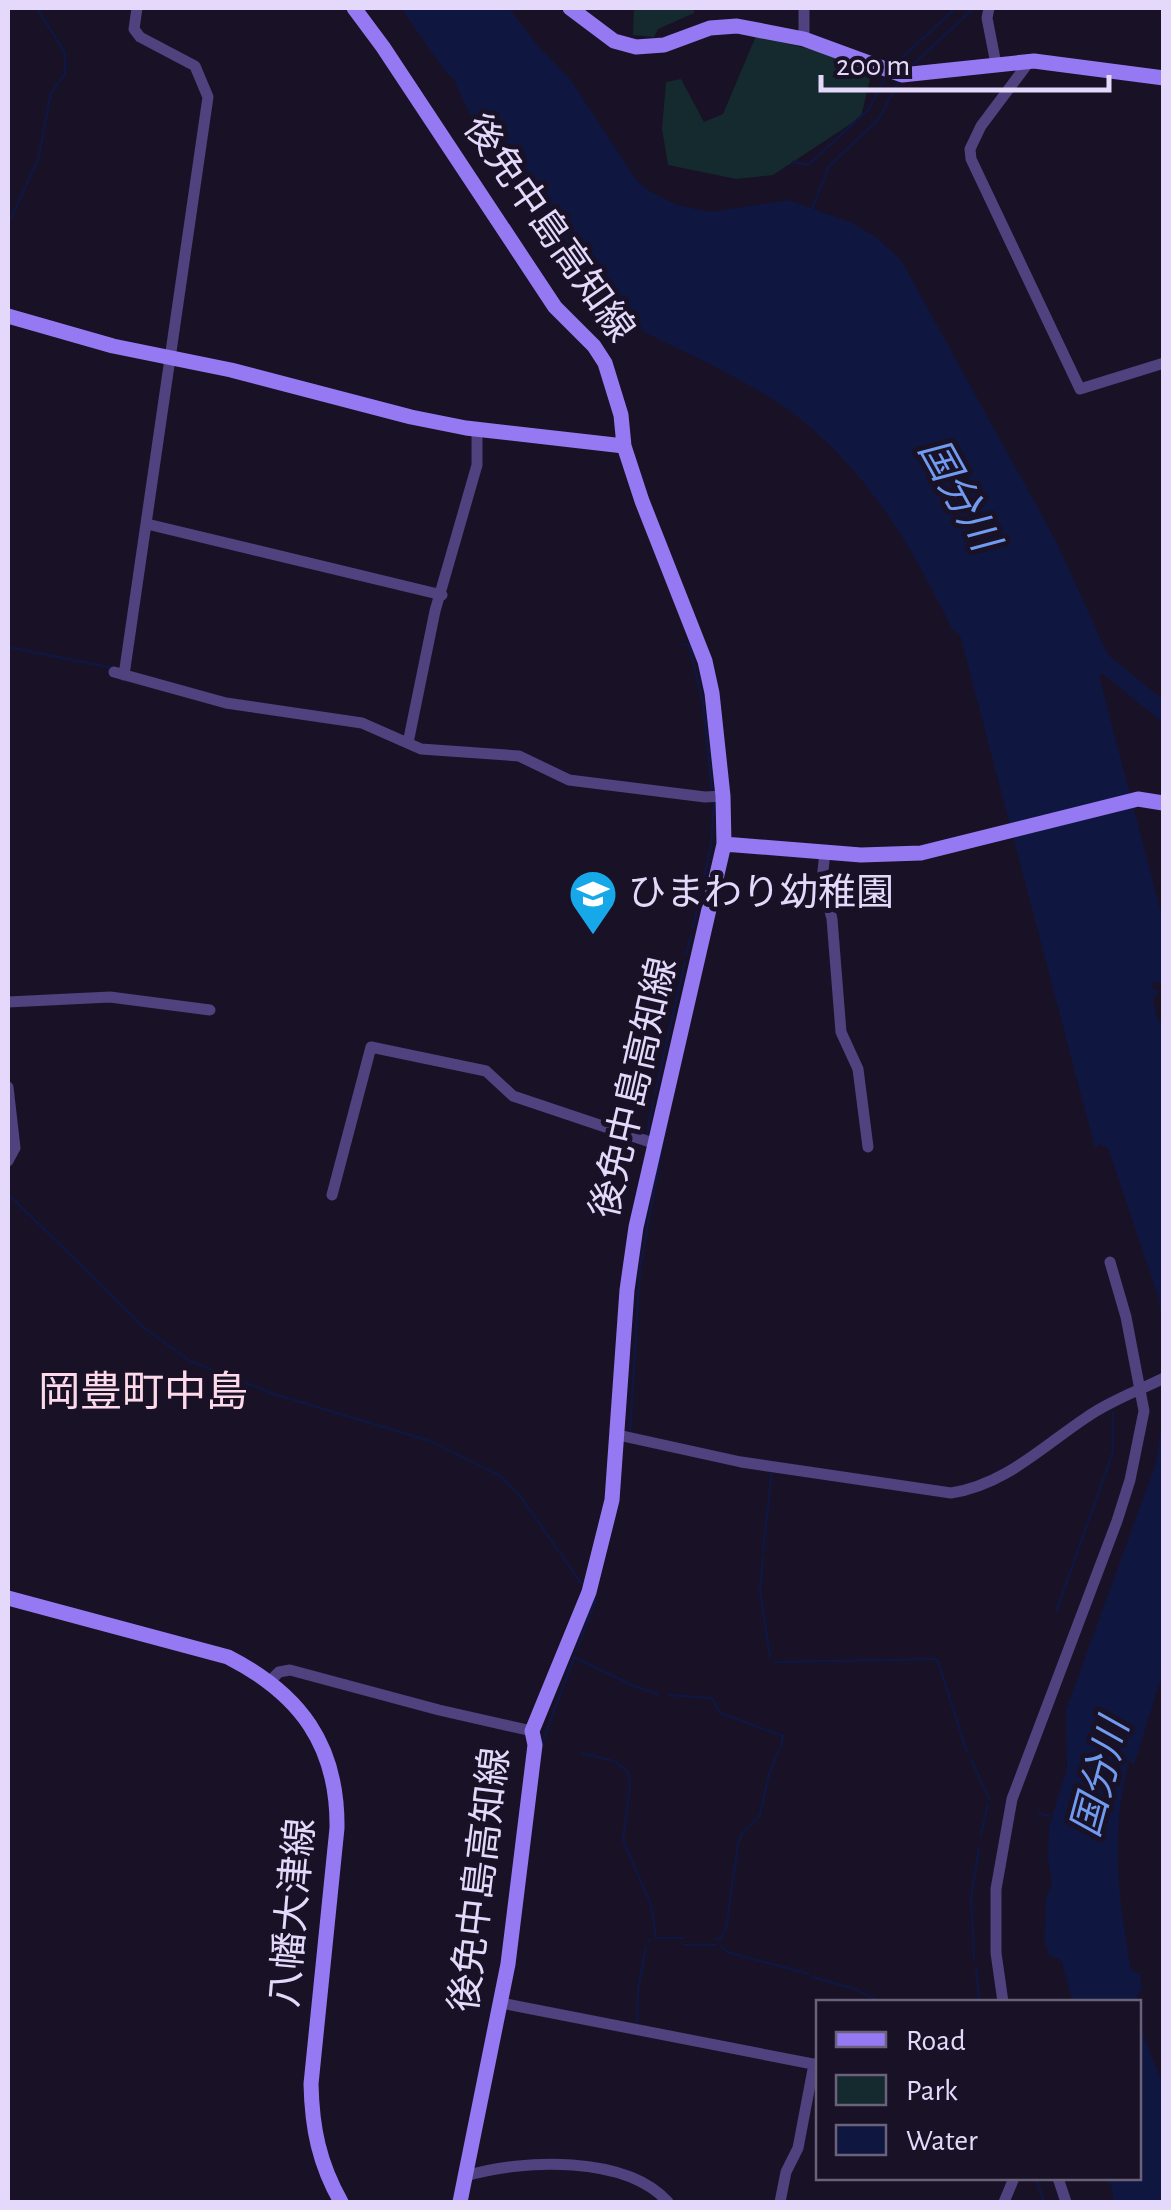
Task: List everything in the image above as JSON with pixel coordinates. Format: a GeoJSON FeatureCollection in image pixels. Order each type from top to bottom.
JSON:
{"type":"FeatureCollection","features":[{"type":"Feature","properties":{"kind":"main road","name":"後免中島高知線"},"geometry":{"type":"LineString","coordinates":[[354,8],[384,47],[555,307],[600,353],[621,415],[624,446],[705,661],[723,796],[724,844],[636,1228],[627,1290],[613,1492],[601,1552],[579,1617],[532,1731],[536,1745],[501,2003],[460,2202]]}},
{"type":"Feature","properties":{"kind":"main road"},"geometry":{"type":"LineString","coordinates":[[570,8],[614,42],[636,47],[664,45],[710,28],[724,27],[804,39],[897,73],[1030,62],[1164,78]]}},
{"type":"Feature","properties":{"kind":"main road"},"geometry":{"type":"LineString","coordinates":[[8,316],[63,334],[231,370],[411,416],[477,429],[624,446]]}},
{"type":"Feature","properties":{"kind":"main road"},"geometry":{"type":"LineString","coordinates":[[724,844],[825,852],[922,853],[1156,801]]}},
{"type":"Feature","properties":{"kind":"main road","name":"八幡大津線"},"geometry":{"type":"LineString","coordinates":[[8,1598],[228,1657],[269,1682],[304,1715],[322,1742],[338,1800],[334,1881],[311,2084],[312,2126],[316,2146],[342,2202]]}},
{"type":"Feature","properties":{"kind":"street"},"geometry":{"type":"LineString","coordinates":[[137,8],[134,29],[140,37],[195,66],[208,97],[147,524],[119,674],[226,704],[362,723],[421,749],[519,756],[569,780],[723,796]]}},
{"type":"Feature","properties":{"kind":"street"},"geometry":{"type":"LineString","coordinates":[[804,8],[804,39]]}},
{"type":"Feature","properties":{"kind":"street"},"geometry":{"type":"LineString","coordinates":[[989,8],[987,18],[996,64]]}},
{"type":"Feature","properties":{"kind":"street"},"geometry":{"type":"LineString","coordinates":[[1030,62],[988,115],[970,149],[996,216],[1080,389],[1164,363]]}},
{"type":"Feature","properties":{"kind":"street"},"geometry":{"type":"LineString","coordinates":[[408,743],[436,611],[476,465],[477,429]]}},
{"type":"Feature","properties":{"kind":"street"},"geometry":{"type":"LineString","coordinates":[[147,524],[442,595]]}},
{"type":"Feature","properties":{"kind":"street"},"geometry":{"type":"LineString","coordinates":[[825,852],[822,880],[832,919],[841,1032],[858,1069],[868,1147]]}},
{"type":"Feature","properties":{"kind":"street"},"geometry":{"type":"LineString","coordinates":[[8,1002],[110,996],[210,1010]]}},
{"type":"Feature","properties":{"kind":"street"},"geometry":{"type":"LineString","coordinates":[[332,1195],[371,1047],[486,1072],[513,1096],[654,1142]]}},
{"type":"Feature","properties":{"kind":"street"},"geometry":{"type":"LineString","coordinates":[[8,1088],[15,1148],[8,1162]]}},
{"type":"Feature","properties":{"kind":"street"},"geometry":{"type":"LineString","coordinates":[[1004,2000],[996,1953],[996,1889],[1005,1827],[1130,1480],[1144,1411],[1126,1316],[1110,1262]]}},
{"type":"Feature","properties":{"kind":"street"},"geometry":{"type":"LineString","coordinates":[[618,1435],[741,1462],[951,1492],[980,1486],[1010,1471],[1085,1418],[1164,1378]]}},
{"type":"Feature","properties":{"kind":"street"},"geometry":{"type":"LineString","coordinates":[[269,1682],[279,1672],[290,1670],[532,1731]]}},
{"type":"Feature","properties":{"kind":"street"},"geometry":{"type":"LineString","coordinates":[[501,2003],[816,2064],[798,2148],[786,2172],[780,2202]]}},
{"type":"Feature","properties":{"kind":"street"},"geometry":{"type":"LineString","coordinates":[[466,2176],[522,2166],[581,2166],[629,2176],[648,2185],[668,2202]]}},
{"type":"Feature","properties":{"kind":"green space"},"geometry":{"type":"Polygon","coordinates":[[[634,8],[694,8],[694,13],[658,29],[654,37],[633,35],[634,8]]]}},
{"type":"Feature","properties":{"kind":"green space"},"geometry":{"type":"Polygon","coordinates":[[[756,36],[826,53],[870,79],[861,117],[773,175],[736,179],[668,165],[662,129],[666,82],[681,79],[704,122],[723,114],[756,36]]]}},
{"type":"Feature","properties":{"kind":"water","name":"国分川"},"geometry":{"type":"Polygon","coordinates":[[[401,8],[509,8],[570,79],[637,181],[651,192],[677,205],[711,212],[789,200],[852,223],[877,238],[901,260],[1056,541],[1108,655],[1105,673],[1099,676],[1164,924],[1163,982],[1154,982],[1152,987],[1159,992],[1153,998],[1157,1019],[1164,1025],[1164,1668],[1134,1765],[1129,1760],[1118,1840],[1126,1942],[1131,1970],[1140,1974],[1142,1989],[1138,2000],[1072,2000],[1061,1960],[1049,1955],[1044,1940],[1046,1898],[1052,1884],[1049,1827],[1067,1768],[1066,1710],[1156,1463],[1163,1338],[1159,1299],[1108,1148],[1100,1144],[1095,1148],[960,635],[952,629],[919,565],[880,504],[858,475],[807,424],[770,397],[628,323],[581,285],[481,138],[453,78],[401,8]]]}},
{"type":"Feature","properties":{"kind":"water"},"geometry":{"type":"Polygon","coordinates":[[[1141,2017],[1144,2037],[1163,2086],[1163,2202],[1114,2202],[1111,2185],[1105,2180],[1141,2180],[1141,2017]]]}},
{"type":"Feature","properties":{"kind":"waterway"},"geometry":{"type":"LineString","coordinates":[[8,224],[38,160],[51,93],[65,74],[65,53],[37,8]]}},
{"type":"Feature","properties":{"kind":"waterway"},"geometry":{"type":"LineString","coordinates":[[895,64],[956,8]]}},
{"type":"Feature","properties":{"kind":"waterway"},"geometry":{"type":"LineString","coordinates":[[909,68],[974,8]]}},
{"type":"Feature","properties":{"kind":"waterway"},"geometry":{"type":"LineString","coordinates":[[793,162],[808,165],[868,110],[887,75]]}},
{"type":"Feature","properties":{"kind":"waterway"},"geometry":{"type":"LineString","coordinates":[[812,209],[829,166],[879,119],[898,82]]}},
{"type":"Feature","properties":{"kind":"waterway"},"geometry":{"type":"LineString","coordinates":[[681,644],[689,645],[703,702],[712,790]]}},
{"type":"Feature","properties":{"kind":"waterway"},"geometry":{"type":"LineString","coordinates":[[8,647],[113,668]]}},
{"type":"Feature","properties":{"kind":"waterway"},"geometry":{"type":"LineString","coordinates":[[1088,650],[1164,712]]}},
{"type":"Feature","properties":{"kind":"waterway"},"geometry":{"type":"LineString","coordinates":[[693,927],[711,845],[714,801]]}},
{"type":"Feature","properties":{"kind":"waterway"},"geometry":{"type":"LineString","coordinates":[[686,954],[691,936]]}},
{"type":"Feature","properties":{"kind":"waterway"},"geometry":{"type":"LineString","coordinates":[[655,1093],[685,962]]}},
{"type":"Feature","properties":{"kind":"waterway"},"geometry":{"type":"LineString","coordinates":[[647,1134],[653,1101]]}},
{"type":"Feature","properties":{"kind":"waterway"},"geometry":{"type":"LineString","coordinates":[[630,1433],[640,1269],[663,1141]]}},
{"type":"Feature","properties":{"kind":"waterway"},"geometry":{"type":"LineString","coordinates":[[8,1194],[147,1330],[190,1361],[274,1394],[430,1441],[499,1475],[518,1493],[581,1583]]}},
{"type":"Feature","properties":{"kind":"waterway"},"geometry":{"type":"LineString","coordinates":[[1056,1612],[1113,1452],[1113,1412]]}},
{"type":"Feature","properties":{"kind":"waterway"},"geometry":{"type":"LineString","coordinates":[[763,1552],[772,1469]]}},
{"type":"Feature","properties":{"kind":"waterway"},"geometry":{"type":"LineString","coordinates":[[763,1557],[760,1592],[770,1656]]}},
{"type":"Feature","properties":{"kind":"waterway"},"geometry":{"type":"LineString","coordinates":[[577,1649],[596,1599]]}},
{"type":"Feature","properties":{"kind":"waterway"},"geometry":{"type":"LineString","coordinates":[[542,1743],[575,1655]]}},
{"type":"Feature","properties":{"kind":"waterway"},"geometry":{"type":"LineString","coordinates":[[574,1657],[658,1694]]}},
{"type":"Feature","properties":{"kind":"waterway"},"geometry":{"type":"LineString","coordinates":[[774,1662],[937,1659],[967,1752]]}},
{"type":"Feature","properties":{"kind":"waterway"},"geometry":{"type":"LineString","coordinates":[[668,1695],[712,1698],[720,1713],[783,1736],[781,1747]]}},
{"type":"Feature","properties":{"kind":"waterway"},"geometry":{"type":"LineString","coordinates":[[716,1939],[726,1929],[738,1843],[742,1833],[760,1815],[779,1750]]}},
{"type":"Feature","properties":{"kind":"waterway"},"geometry":{"type":"LineString","coordinates":[[582,1753],[614,1761],[628,1772],[623,1840],[651,1905],[656,1938],[683,1938]]}},
{"type":"Feature","properties":{"kind":"waterway"},"geometry":{"type":"LineString","coordinates":[[971,1759],[989,1799]]}},
{"type":"Feature","properties":{"kind":"waterway"},"geometry":{"type":"LineString","coordinates":[[981,1835],[988,1803]]}},
{"type":"Feature","properties":{"kind":"waterway","name":"国分川"},"geometry":{"type":"LineString","coordinates":[[1038,1813],[1050,1816]]}},
{"type":"Feature","properties":{"kind":"waterway"},"geometry":{"type":"LineString","coordinates":[[974,1958],[971,1897],[979,1848]]}},
{"type":"Feature","properties":{"kind":"waterway"},"geometry":{"type":"LineString","coordinates":[[647,1941],[651,1940]]}},
{"type":"Feature","properties":{"kind":"waterway"},"geometry":{"type":"LineString","coordinates":[[684,1945],[717,1945]]}},
{"type":"Feature","properties":{"kind":"waterway"},"geometry":{"type":"LineString","coordinates":[[721,1946],[727,1952],[809,1974]]}},
{"type":"Feature","properties":{"kind":"waterway"},"geometry":{"type":"LineString","coordinates":[[637,2024],[638,1989],[646,1947]]}},
{"type":"Feature","properties":{"kind":"waterway"},"geometry":{"type":"LineString","coordinates":[[976,1966],[979,2000]]}},
{"type":"Feature","properties":{"kind":"waterway"},"geometry":{"type":"LineString","coordinates":[[812,1977],[855,1989],[877,2000]]}},
{"type":"Feature","properties":{"kind":"waterway"},"geometry":{"type":"LineString","coordinates":[[1037,2180],[1044,2202]]}},
{"type":"Feature","properties":{"kind":"place","name":"ひまわり幼稚園"},"geometry":{"type":"Point","coordinates":[593,936]}},
{"type":"Feature","properties":{"kind":"district","name":"岡豊町中島"},"geometry":{"type":"Point","coordinates":[143,1393]}}]}
